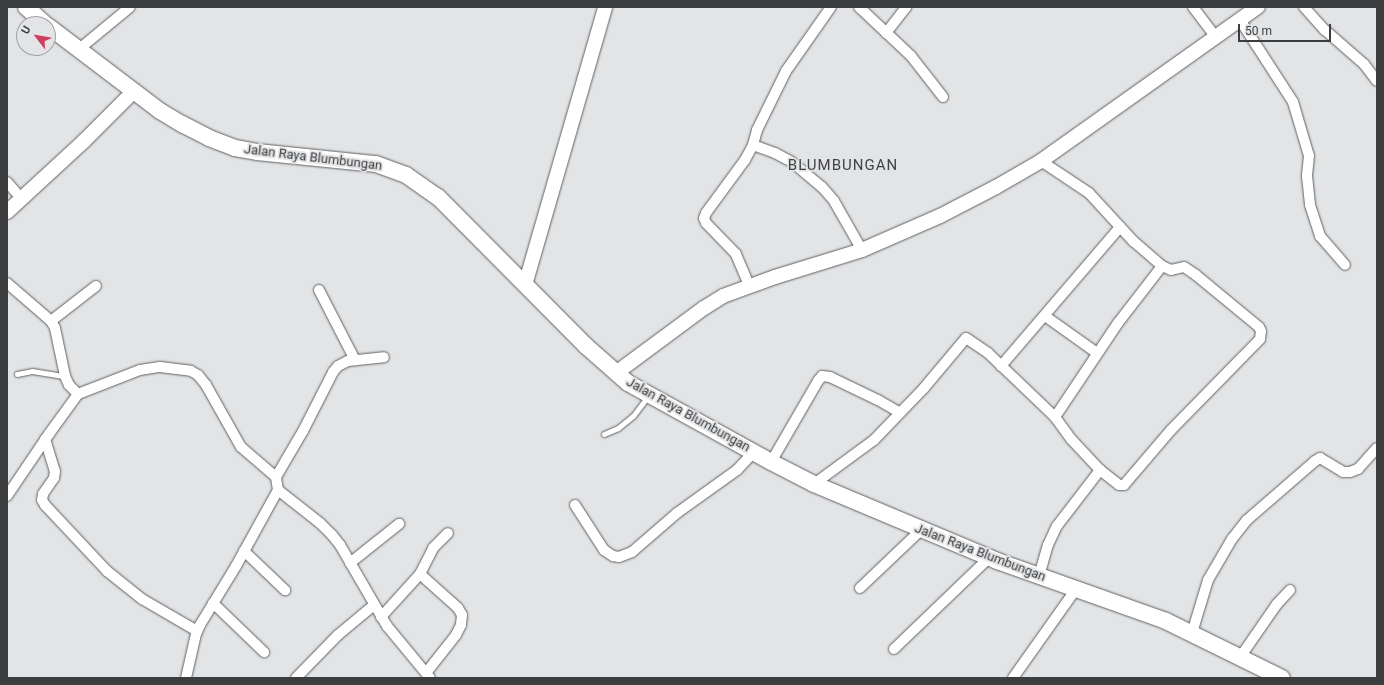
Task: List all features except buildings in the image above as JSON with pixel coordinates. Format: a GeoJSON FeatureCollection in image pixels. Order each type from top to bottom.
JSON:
{"type":"FeatureCollection","features":[{"type":"Feature","properties":{"kind":"main road"},"geometry":{"type":"LineString","coordinates":[[26,7],[36,16]]}},
{"type":"Feature","properties":{"kind":"main road","name":"Jalan Raya Blumbungan"},"geometry":{"type":"LineString","coordinates":[[56,32],[133,92],[182,124],[235,148],[282,156],[376,164],[406,175],[438,198],[586,346],[616,373],[648,395],[771,462],[814,484],[989,558],[1166,621],[1241,656],[1282,678]]}},
{"type":"Feature","properties":{"kind":"street"},"geometry":{"type":"LineString","coordinates":[[78,50],[130,7]]}},
{"type":"Feature","properties":{"kind":"street"},"geometry":{"type":"LineString","coordinates":[[525,285],[605,7]]}},
{"type":"Feature","properties":{"kind":"street"},"geometry":{"type":"LineString","coordinates":[[749,285],[736,254],[706,223],[704,218],[706,213],[745,160],[753,145],[757,130],[786,71],[831,7]]}},
{"type":"Feature","properties":{"kind":"street"},"geometry":{"type":"LineString","coordinates":[[859,7],[919,65],[943,97]]}},
{"type":"Feature","properties":{"kind":"street"},"geometry":{"type":"LineString","coordinates":[[886,33],[906,7]]}},
{"type":"Feature","properties":{"kind":"street"},"geometry":{"type":"LineString","coordinates":[[1193,7],[1216,37]]}},
{"type":"Feature","properties":{"kind":"street"},"geometry":{"type":"LineString","coordinates":[[616,373],[704,308],[723,296],[749,285],[862,250],[940,216],[1041,161],[1258,7]]}},
{"type":"Feature","properties":{"kind":"street"},"geometry":{"type":"LineString","coordinates":[[1304,7],[1324,30],[1364,64],[1377,82]]}},
{"type":"Feature","properties":{"kind":"street"},"geometry":{"type":"LineString","coordinates":[[1240,20],[1293,102],[1309,156],[1308,176],[1310,206],[1320,236],[1345,265]]}},
{"type":"Feature","properties":{"kind":"street"},"geometry":{"type":"LineString","coordinates":[[7,212],[84,142],[133,92]]}},
{"type":"Feature","properties":{"kind":"street"},"geometry":{"type":"LineString","coordinates":[[753,145],[775,153],[792,162],[822,187],[834,201],[862,250]]}},
{"type":"Feature","properties":{"kind":"street"},"geometry":{"type":"LineString","coordinates":[[814,484],[874,440],[899,412],[924,388],[964,339],[972,342],[1001,366],[1055,417],[1071,439],[1100,470],[1119,485],[1124,485],[1171,430],[1261,337],[1259,327],[1190,270],[1184,267],[1171,270],[1162,266],[1134,242],[1089,193],[1041,161]]}},
{"type":"Feature","properties":{"kind":"street"},"geometry":{"type":"LineString","coordinates":[[7,182],[22,199]]}},
{"type":"Feature","properties":{"kind":"street"},"geometry":{"type":"LineString","coordinates":[[1001,366],[1120,227]]}},
{"type":"Feature","properties":{"kind":"street"},"geometry":{"type":"LineString","coordinates":[[1055,417],[1097,353],[1137,297],[1162,266]]}},
{"type":"Feature","properties":{"kind":"street"},"geometry":{"type":"LineString","coordinates":[[7,283],[51,321],[55,328],[65,376],[69,384],[78,394]]}},
{"type":"Feature","properties":{"kind":"street"},"geometry":{"type":"LineString","coordinates":[[51,321],[96,286]]}},
{"type":"Feature","properties":{"kind":"street"},"geometry":{"type":"LineString","coordinates":[[319,290],[355,360]]}},
{"type":"Feature","properties":{"kind":"street"},"geometry":{"type":"LineString","coordinates":[[1045,316],[1097,353]]}},
{"type":"Feature","properties":{"kind":"street"},"geometry":{"type":"LineString","coordinates":[[186,678],[198,631],[278,490],[276,477],[303,431],[333,372],[343,363],[355,360],[384,357]]}},
{"type":"Feature","properties":{"kind":"street"},"geometry":{"type":"LineString","coordinates":[[7,496],[45,439],[78,394],[140,370],[160,367],[191,371],[198,375],[206,385],[241,447],[276,477]]}},
{"type":"Feature","properties":{"kind":"street"},"geometry":{"type":"LineString","coordinates":[[771,462],[818,380],[822,376],[836,380],[899,412]]}},
{"type":"Feature","properties":{"kind":"street"},"geometry":{"type":"LineString","coordinates":[[45,439],[55,471],[54,478],[43,494],[42,500],[45,505],[113,576],[142,599],[198,631]]}},
{"type":"Feature","properties":{"kind":"street"},"geometry":{"type":"LineString","coordinates":[[575,505],[604,550],[613,556],[619,557],[632,552],[677,513],[737,470],[754,452]]}},
{"type":"Feature","properties":{"kind":"street"},"geometry":{"type":"LineString","coordinates":[[1192,633],[1208,580],[1232,539],[1247,520],[1320,458],[1347,473],[1358,469],[1375,453]]}},
{"type":"Feature","properties":{"kind":"street"},"geometry":{"type":"LineString","coordinates":[[1039,576],[1048,545],[1057,526],[1100,470]]}},
{"type":"Feature","properties":{"kind":"street"},"geometry":{"type":"LineString","coordinates":[[278,490],[320,523],[340,545],[381,617],[428,676],[456,635],[461,625],[462,615],[458,608],[420,574]]}},
{"type":"Feature","properties":{"kind":"street"},"geometry":{"type":"LineString","coordinates":[[350,563],[399,524]]}},
{"type":"Feature","properties":{"kind":"street"},"geometry":{"type":"LineString","coordinates":[[860,588],[921,530]]}},
{"type":"Feature","properties":{"kind":"street"},"geometry":{"type":"LineString","coordinates":[[381,617],[420,574],[433,548],[448,533]]}},
{"type":"Feature","properties":{"kind":"street"},"geometry":{"type":"LineString","coordinates":[[244,551],[285,590]]}},
{"type":"Feature","properties":{"kind":"street"},"geometry":{"type":"LineString","coordinates":[[894,649],[989,558]]}},
{"type":"Feature","properties":{"kind":"street"},"geometry":{"type":"LineString","coordinates":[[1013,678],[1076,589]]}},
{"type":"Feature","properties":{"kind":"street"},"geometry":{"type":"LineString","coordinates":[[1241,656],[1277,604],[1290,590]]}},
{"type":"Feature","properties":{"kind":"street"},"geometry":{"type":"LineString","coordinates":[[213,603],[264,652]]}},
{"type":"Feature","properties":{"kind":"street"},"geometry":{"type":"LineString","coordinates":[[296,678],[338,635],[374,605]]}},
{"type":"Feature","properties":{"kind":"lane"},"geometry":{"type":"LineString","coordinates":[[17,374],[32,370],[65,376]]}},
{"type":"Feature","properties":{"kind":"lane"},"geometry":{"type":"LineString","coordinates":[[604,434],[618,428],[633,416],[648,395]]}},
{"type":"Feature","properties":{"kind":"district","name":"BLUMBUNGAN"},"geometry":{"type":"Point","coordinates":[843,166]}}]}
